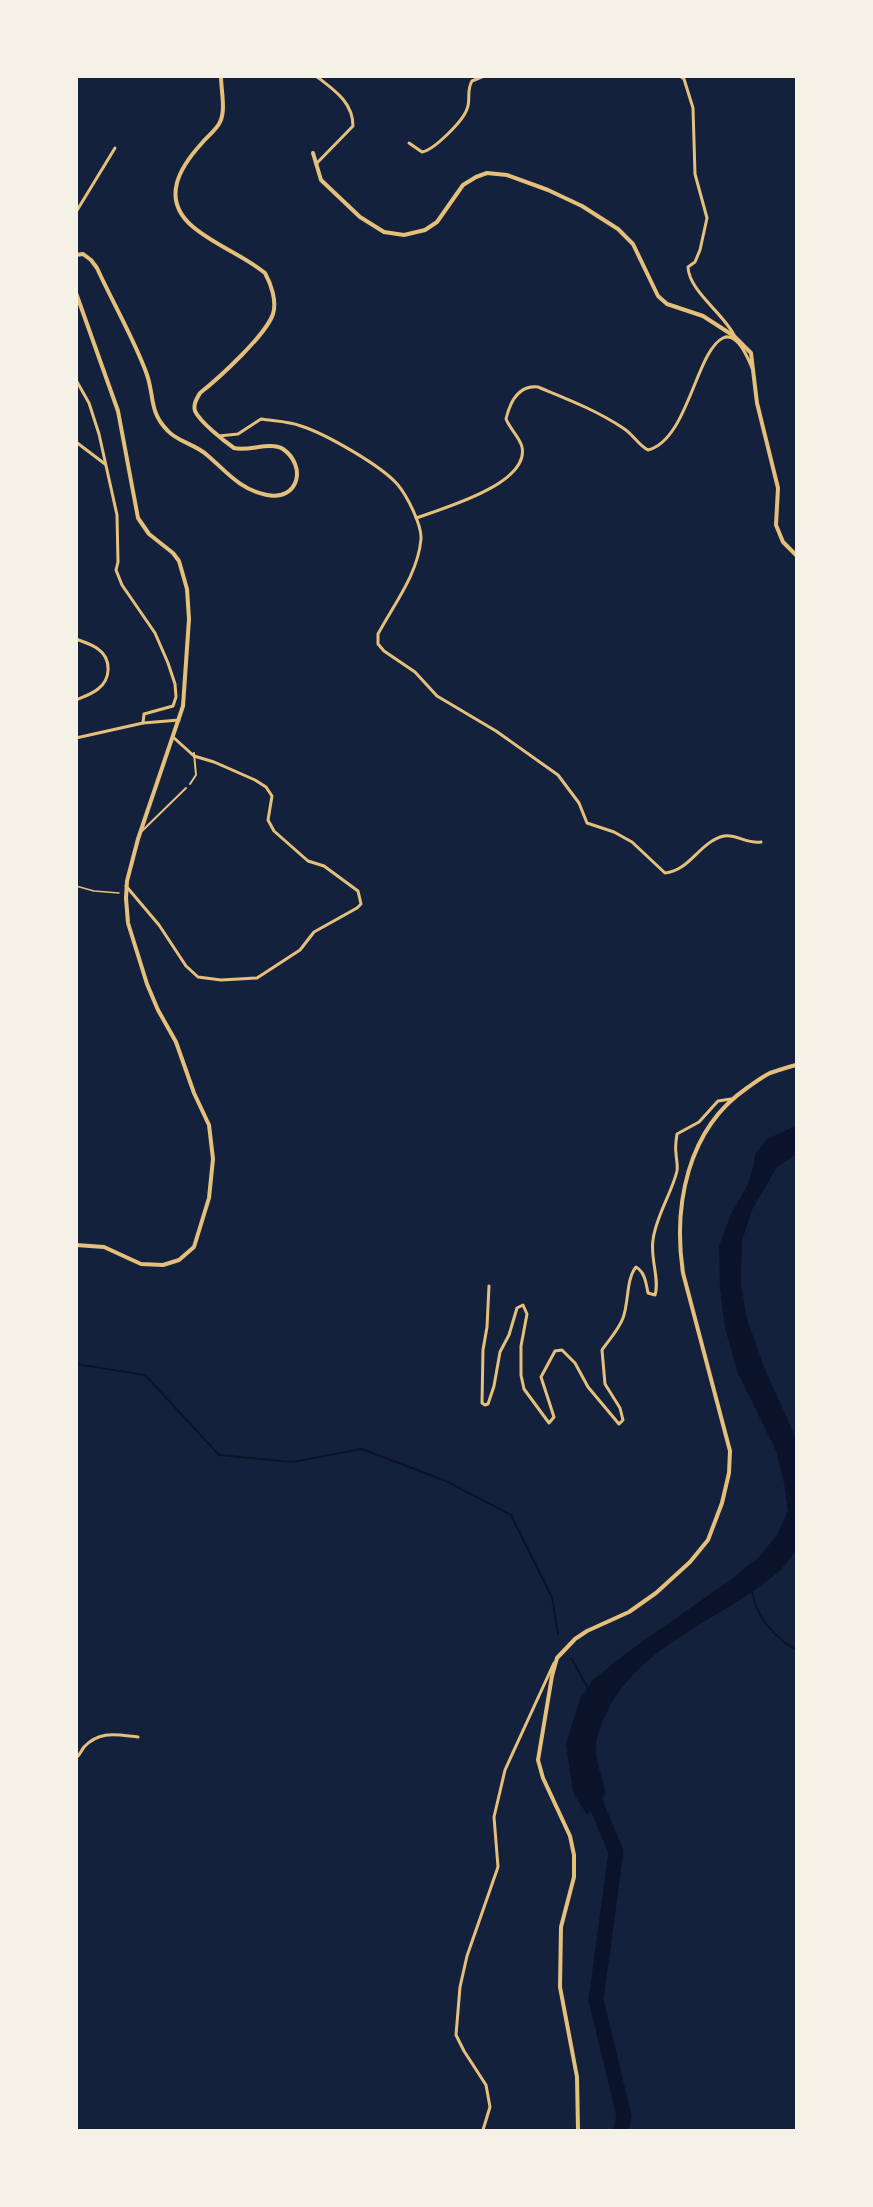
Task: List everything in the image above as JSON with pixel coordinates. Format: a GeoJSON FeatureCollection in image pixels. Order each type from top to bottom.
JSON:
{"type":"FeatureCollection","features":[{"type":"Feature","properties":{"kind":"street"},"geometry":{"type":"LineString","coordinates":[[76,255],[82,254],[97,268],[147,374],[153,409],[169,433],[198,448],[225,474],[261,494],[284,495],[293,489],[297,480],[296,468],[285,450],[276,447],[240,450],[234,448],[195,411],[196,400],[200,393],[265,330],[274,312],[273,293],[266,273],[218,245],[192,226],[180,213],[176,202],[176,183],[180,171],[220,122],[223,110],[220,76]]}},
{"type":"Feature","properties":{"kind":"street"},"geometry":{"type":"LineString","coordinates":[[316,76],[346,102],[353,114],[353,126],[316,164]]}},
{"type":"Feature","properties":{"kind":"street"},"geometry":{"type":"LineString","coordinates":[[409,143],[422,152],[434,146],[466,112],[469,102],[468,91],[472,81],[484,76]]}},
{"type":"Feature","properties":{"kind":"street"},"geometry":{"type":"LineString","coordinates":[[680,76],[684,79],[693,108],[695,174],[707,218],[700,250],[695,262],[688,267],[688,275],[695,287],[729,325],[734,336]]}},
{"type":"Feature","properties":{"kind":"street"},"geometry":{"type":"LineString","coordinates":[[76,212],[115,148]]}},
{"type":"Feature","properties":{"kind":"street"},"geometry":{"type":"LineString","coordinates":[[313,153],[321,180],[360,217],[384,232],[404,235],[425,230],[436,222],[463,185],[487,173],[507,175],[548,190],[582,206],[618,229],[633,244],[658,296],[667,304],[703,316],[734,336],[751,354],[757,403],[778,488],[776,525],[783,542],[796,555]]}},
{"type":"Feature","properties":{"kind":"street"},"geometry":{"type":"LineString","coordinates":[[76,293],[118,411],[138,518],[149,534],[173,553],[184,575],[189,619],[185,690],[179,720],[140,833],[126,893],[128,923],[147,984],[176,1042],[194,1093],[209,1125],[213,1159],[209,1198],[194,1247],[179,1260],[163,1265],[141,1264],[104,1247],[76,1245]]}},
{"type":"Feature","properties":{"kind":"street"},"geometry":{"type":"LineString","coordinates":[[416,518],[478,495],[514,472],[522,456],[522,446],[506,419],[509,405],[519,391],[530,386],[603,415],[627,430],[641,447],[648,450],[656,448],[669,434],[684,411],[708,357],[716,343],[724,337],[737,341],[747,356],[754,375]]}},
{"type":"Feature","properties":{"kind":"street"},"geometry":{"type":"LineString","coordinates":[[76,380],[88,403],[99,434],[117,515],[118,562],[116,570],[122,585],[155,633],[175,684],[176,697],[173,706],[144,714],[143,723]]}},
{"type":"Feature","properties":{"kind":"street"},"geometry":{"type":"LineString","coordinates":[[219,436],[238,434],[261,419],[299,425],[341,444],[398,485],[420,527],[421,538],[413,572],[376,639],[380,648],[415,672],[437,696],[496,731],[558,775],[574,796],[587,823],[615,832],[632,842],[665,873],[675,872],[682,868],[713,841],[723,836],[733,836],[751,843],[761,842]]}},
{"type":"Feature","properties":{"kind":"street"},"geometry":{"type":"LineString","coordinates":[[76,442],[105,464]]}},
{"type":"Feature","properties":{"kind":"street"},"geometry":{"type":"LineString","coordinates":[[76,639],[98,649],[106,657],[108,665],[104,683],[97,690],[76,700]]}},
{"type":"Feature","properties":{"kind":"street"},"geometry":{"type":"LineString","coordinates":[[76,738],[143,723],[179,720]]}},
{"type":"Feature","properties":{"kind":"street"},"geometry":{"type":"LineString","coordinates":[[126,886],[159,925],[186,966],[198,977],[220,980],[257,978],[300,950],[314,932],[361,904],[358,891],[324,867],[308,861],[274,831],[268,820],[272,796],[266,787],[194,754],[173,737]]}},
{"type":"Feature","properties":{"kind":"street"},"geometry":{"type":"LineString","coordinates":[[190,784],[196,776],[194,754]]}},
{"type":"Feature","properties":{"kind":"street"},"geometry":{"type":"LineString","coordinates":[[140,833],[186,788]]}},
{"type":"Feature","properties":{"kind":"street"},"geometry":{"type":"LineString","coordinates":[[483,2130],[490,2107],[486,2085],[456,2035],[460,1987],[467,1956],[498,1867],[494,1817],[505,1770],[556,1658],[587,1630],[628,1612],[656,1593],[690,1562],[708,1540],[722,1503],[729,1473],[730,1451],[683,1273],[679,1249],[682,1194],[694,1154],[706,1129],[731,1099],[768,1074],[796,1065]]}},
{"type":"Feature","properties":{"kind":"street"},"geometry":{"type":"LineString","coordinates":[[489,1286],[480,1399],[482,1403],[488,1404],[490,1400],[500,1352],[509,1335],[516,1308],[522,1305],[527,1314],[521,1346],[521,1375],[524,1389],[544,1418],[549,1423],[554,1417],[541,1377],[555,1351],[562,1350],[575,1363],[588,1387],[619,1424],[623,1420],[620,1408],[606,1384],[602,1350],[623,1320],[632,1271],[636,1267],[640,1269],[648,1293],[652,1296],[655,1295],[658,1287],[653,1266],[652,1244],[655,1227],[671,1193],[678,1167],[675,1151],[677,1134],[699,1122],[718,1101],[731,1099]]}},
{"type":"Feature","properties":{"kind":"street"},"geometry":{"type":"LineString","coordinates":[[556,1658],[538,1760],[543,1778],[570,1836],[574,1855],[574,1877],[561,1927],[560,1987],[577,2077],[578,2130]]}},
{"type":"Feature","properties":{"kind":"street"},"geometry":{"type":"LineString","coordinates":[[77,1759],[82,1749],[100,1736],[138,1737]]}},
{"type":"Feature","properties":{"kind":"path"},"geometry":{"type":"LineString","coordinates":[[76,886],[94,891],[126,893]]}},
{"type":"Feature","properties":{"kind":"water"},"geometry":{"type":"Polygon","coordinates":[[[796,1126],[796,1154],[777,1167],[752,1210],[742,1241],[741,1284],[747,1319],[764,1367],[796,1438],[796,1551],[781,1570],[661,1651],[639,1669],[621,1689],[604,1719],[596,1744],[597,1759],[606,1794],[587,1815],[573,1792],[566,1744],[580,1699],[592,1681],[625,1654],[759,1557],[777,1535],[788,1511],[776,1451],[737,1371],[725,1328],[720,1289],[719,1246],[731,1214],[748,1184],[755,1154],[767,1139],[796,1126]]]}},
{"type":"Feature","properties":{"kind":"waterway"},"geometry":{"type":"LineString","coordinates":[[76,1364],[145,1375],[219,1455],[292,1462],[362,1449],[446,1481],[511,1515],[552,1597],[558,1634]]}},
{"type":"Feature","properties":{"kind":"waterway"},"geometry":{"type":"LineString","coordinates":[[752,1590],[761,1617],[780,1639],[796,1650]]}},
{"type":"Feature","properties":{"kind":"waterway"},"geometry":{"type":"LineString","coordinates":[[571,1658],[589,1690]]}},
{"type":"Feature","properties":{"kind":"waterway"},"geometry":{"type":"LineString","coordinates":[[589,1787],[616,1852],[596,2000],[624,2116],[621,2130]]}}]}
